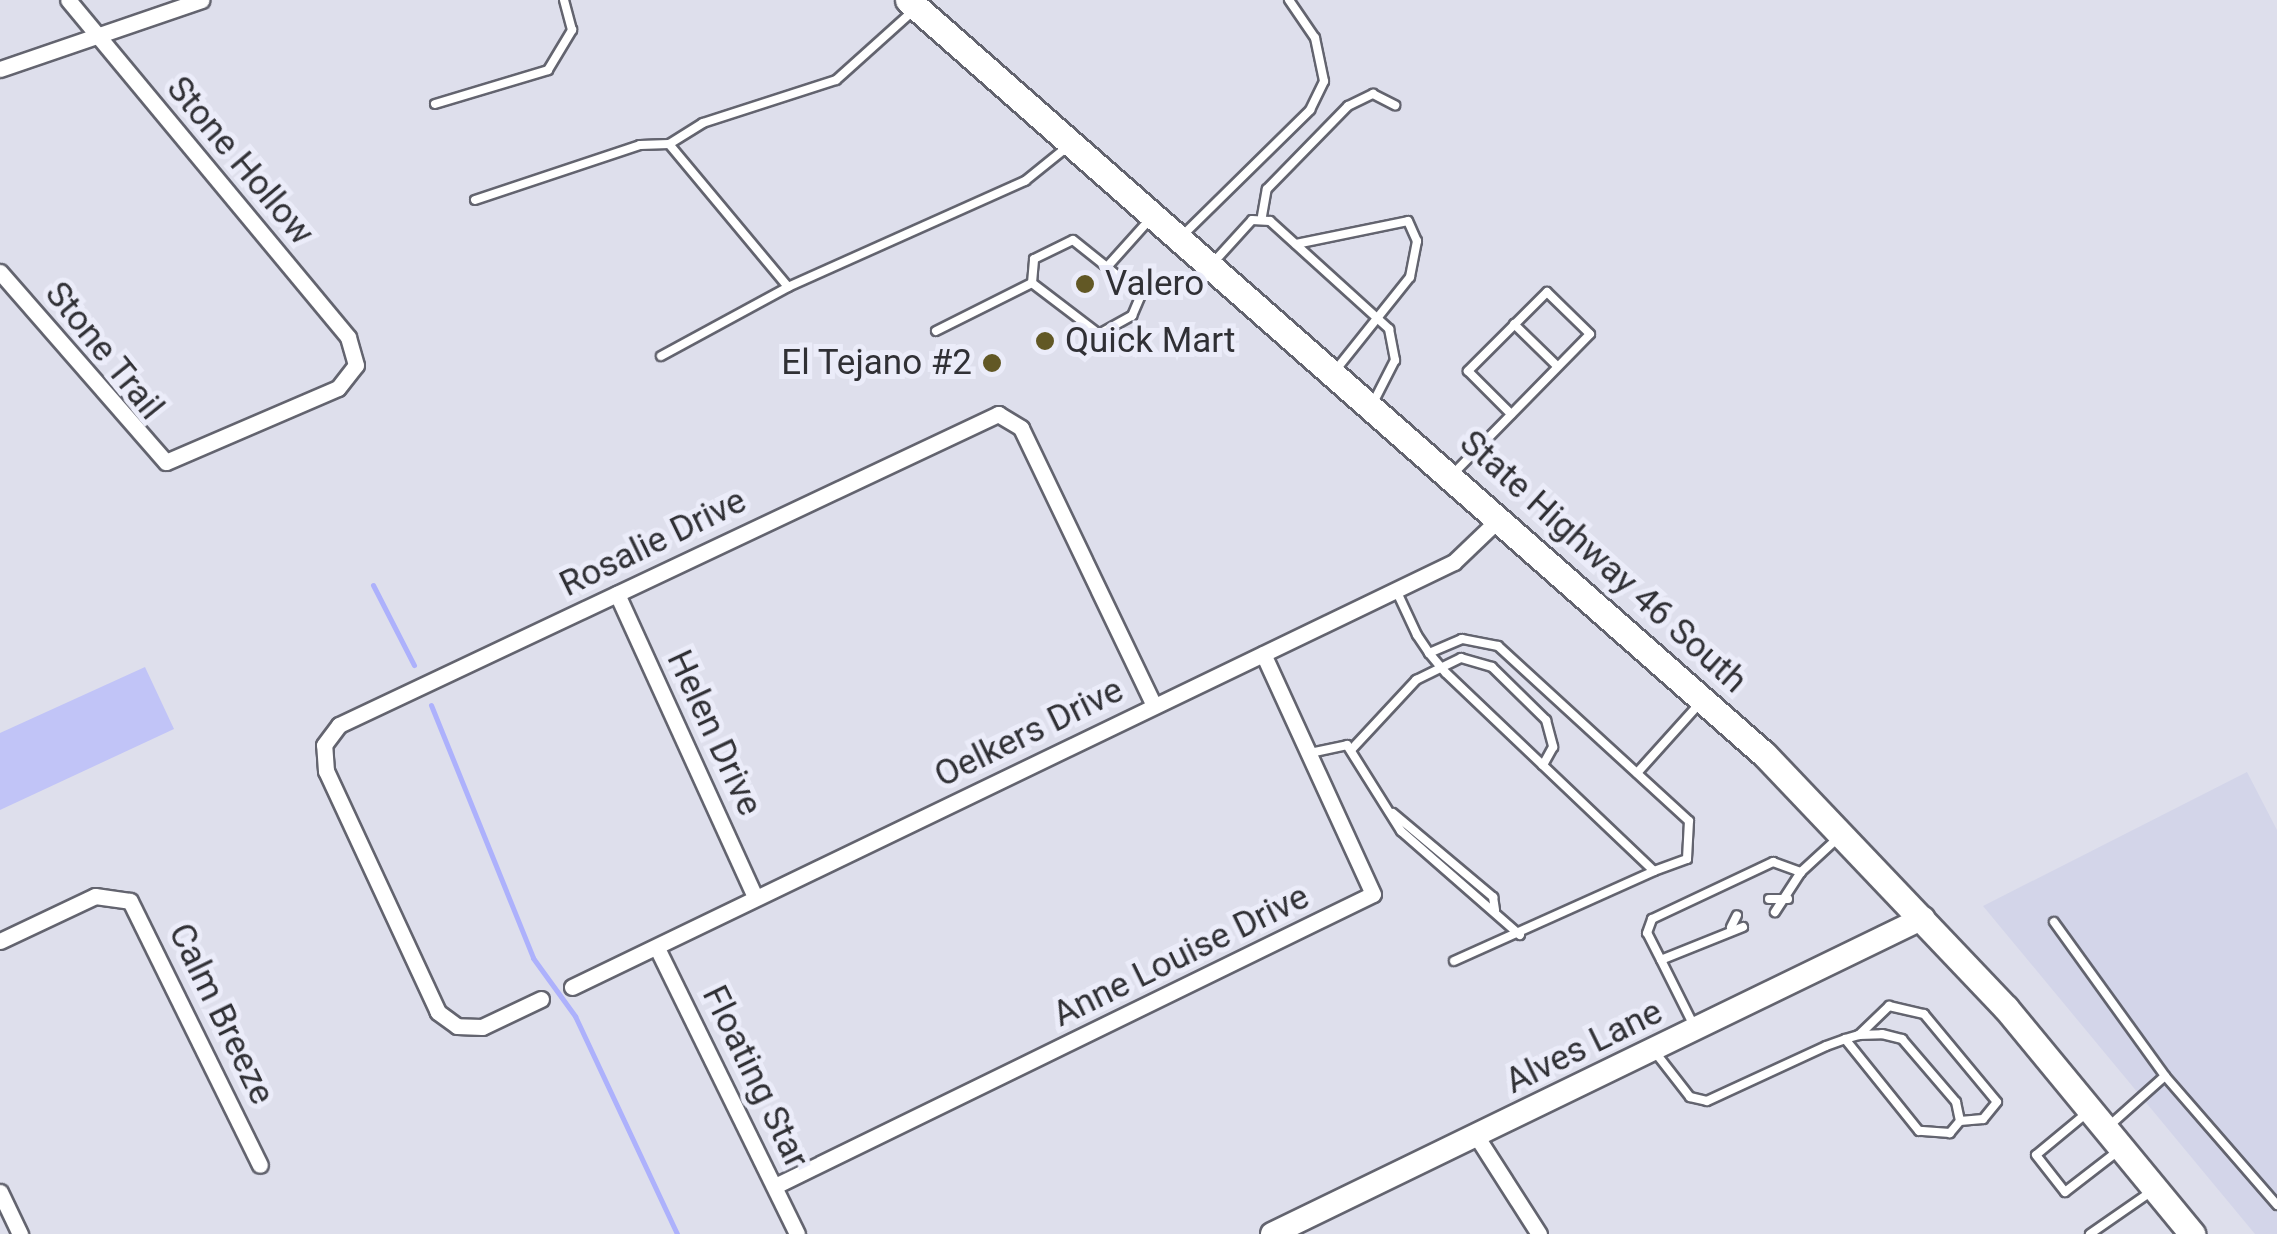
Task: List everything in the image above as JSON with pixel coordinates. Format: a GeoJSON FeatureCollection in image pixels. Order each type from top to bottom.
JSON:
{"type":"FeatureCollection","features":[{"type":"Feature","properties":{"kind":"main road","name":"State Highway 46 South"},"geometry":{"type":"LineString","coordinates":[[912,4],[1373,403],[1704,698],[1844,832],[1923,918],[2192,1234]]}},
{"type":"Feature","properties":{"kind":"street","name":"Stone Hollow"},"geometry":{"type":"LineString","coordinates":[[68,0],[348,337],[356,366],[338,388],[166,462]]}},
{"type":"Feature","properties":{"kind":"street"},"geometry":{"type":"LineString","coordinates":[[0,69],[202,0]]}},
{"type":"Feature","properties":{"kind":"street","name":"Stone Trail"},"geometry":{"type":"LineString","coordinates":[[0,272],[166,462]]}},
{"type":"Feature","properties":{"kind":"street","name":"Rosalie Drive"},"geometry":{"type":"LineString","coordinates":[[541,999],[482,1027],[457,1026],[438,1012],[326,771],[324,746],[339,725],[998,414],[1021,428],[1154,706]]}},
{"type":"Feature","properties":{"kind":"street","name":"Oelkers Drive"},"geometry":{"type":"LineString","coordinates":[[572,987],[1466,556],[1501,518]]}},
{"type":"Feature","properties":{"kind":"street","name":"Helen Drive"},"geometry":{"type":"LineString","coordinates":[[617,594],[756,897]]}},
{"type":"Feature","properties":{"kind":"street","name":"Anne Louise Drive"},"geometry":{"type":"LineString","coordinates":[[775,1186],[1373,894],[1262,654]]}},
{"type":"Feature","properties":{"kind":"street","name":"Calm Breeze"},"geometry":{"type":"LineString","coordinates":[[0,941],[95,896],[120,896],[137,910],[260,1165]]}},
{"type":"Feature","properties":{"kind":"street","name":"Alves Lane"},"geometry":{"type":"LineString","coordinates":[[1272,1234],[1697,1032],[1923,918]]}},
{"type":"Feature","properties":{"kind":"street","name":"Floating Star"},"geometry":{"type":"LineString","coordinates":[[657,948],[797,1234]]}},
{"type":"Feature","properties":{"kind":"street"},"geometry":{"type":"LineString","coordinates":[[1477,1137],[1539,1234]]}},
{"type":"Feature","properties":{"kind":"street"},"geometry":{"type":"LineString","coordinates":[[0,1192],[20,1234]]}},
{"type":"Feature","properties":{"kind":"lane"},"geometry":{"type":"LineString","coordinates":[[435,104],[548,70],[572,30],[564,0]]}},
{"type":"Feature","properties":{"kind":"lane"},"geometry":{"type":"LineString","coordinates":[[1180,237],[1310,110],[1324,81],[1315,38],[1288,0]]}},
{"type":"Feature","properties":{"kind":"lane"},"geometry":{"type":"LineString","coordinates":[[476,200],[640,144],[669,144],[703,123],[836,80],[912,4]]}},
{"type":"Feature","properties":{"kind":"lane"},"geometry":{"type":"LineString","coordinates":[[1212,264],[1262,216],[1267,189],[1348,106],[1373,94],[1394,104]]}},
{"type":"Feature","properties":{"kind":"lane"},"geometry":{"type":"LineString","coordinates":[[669,144],[788,287]]}},
{"type":"Feature","properties":{"kind":"lane"},"geometry":{"type":"LineString","coordinates":[[661,356],[788,287],[1026,181],[1071,144]]}},
{"type":"Feature","properties":{"kind":"lane"},"geometry":{"type":"LineString","coordinates":[[1107,267],[1154,214]]}},
{"type":"Feature","properties":{"kind":"lane"},"geometry":{"type":"LineString","coordinates":[[1262,216],[1376,318],[1395,343],[1373,403]]}},
{"type":"Feature","properties":{"kind":"lane"},"geometry":{"type":"LineString","coordinates":[[1296,244],[1408,221],[1419,256],[1335,372]]}},
{"type":"Feature","properties":{"kind":"lane"},"geometry":{"type":"LineString","coordinates":[[1073,240],[1141,294],[1132,316],[1099,334],[1032,282],[1034,258],[1073,240]]}},
{"type":"Feature","properties":{"kind":"lane"},"geometry":{"type":"LineString","coordinates":[[936,331],[1032,282]]}},
{"type":"Feature","properties":{"kind":"lane"},"geometry":{"type":"LineString","coordinates":[[1452,475],[1512,414],[1557,366],[1590,334],[1547,292],[1468,371],[1512,414]]}},
{"type":"Feature","properties":{"kind":"lane"},"geometry":{"type":"LineString","coordinates":[[1514,324],[1557,366]]}},
{"type":"Feature","properties":{"kind":"lane"},"geometry":{"type":"LineString","coordinates":[[1396,590],[1429,653],[1440,665],[1654,871]]}},
{"type":"Feature","properties":{"kind":"lane"},"geometry":{"type":"LineString","coordinates":[[1429,653],[1462,640],[1498,646],[1637,773],[1695,833],[1687,859],[1454,962]]}},
{"type":"Feature","properties":{"kind":"lane"},"geometry":{"type":"LineString","coordinates":[[1351,750],[1440,665],[1480,661],[1532,703],[1552,732],[1543,765]]}},
{"type":"Feature","properties":{"kind":"lane"},"geometry":{"type":"LineString","coordinates":[[1637,773],[1704,698]]}},
{"type":"Feature","properties":{"kind":"lane"},"geometry":{"type":"LineString","coordinates":[[1310,753],[1338,742],[1351,750],[1390,812],[1520,935]]}},
{"type":"Feature","properties":{"kind":"lane"},"geometry":{"type":"LineString","coordinates":[[1390,812],[1432,840],[1494,897],[1495,910]]}},
{"type":"Feature","properties":{"kind":"lane"},"geometry":{"type":"LineString","coordinates":[[1775,912],[1788,899],[1801,872],[1844,832]]}},
{"type":"Feature","properties":{"kind":"lane"},"geometry":{"type":"LineString","coordinates":[[1697,1032],[1647,934],[1652,919],[1773,862],[1801,872]]}},
{"type":"Feature","properties":{"kind":"lane"},"geometry":{"type":"LineString","coordinates":[[1770,899],[1788,899]]}},
{"type":"Feature","properties":{"kind":"lane"},"geometry":{"type":"LineString","coordinates":[[1731,928],[1737,915]]}},
{"type":"Feature","properties":{"kind":"lane"},"geometry":{"type":"LineString","coordinates":[[2054,922],[2165,1076],[2277,1205]]}},
{"type":"Feature","properties":{"kind":"lane"},"geometry":{"type":"LineString","coordinates":[[1660,960],[1731,928],[1743,927]]}},
{"type":"Feature","properties":{"kind":"lane"},"geometry":{"type":"LineString","coordinates":[[1845,1039],[1919,1130],[1950,1132],[1960,1122],[1983,1119],[1998,1102],[1924,1014],[1889,1006],[1859,1035]]}},
{"type":"Feature","properties":{"kind":"lane"},"geometry":{"type":"LineString","coordinates":[[1654,1052],[1690,1097],[1707,1101],[1845,1039],[1859,1035],[1902,1040],[1956,1102],[1960,1122]]}},
{"type":"Feature","properties":{"kind":"lane"},"geometry":{"type":"LineString","coordinates":[[2105,1129],[2036,1155],[2065,1192],[2105,1129],[2165,1076]]}},
{"type":"Feature","properties":{"kind":"lane"},"geometry":{"type":"LineString","coordinates":[[2090,1234],[2156,1188]]}},
{"type":"Feature","properties":{"kind":"shaded area"},"geometry":{"type":"Polygon","coordinates":[[[145,667],[174,729],[0,810],[0,733],[145,667]]]}},
{"type":"Feature","properties":{"kind":"shaded area"},"geometry":{"type":"Polygon","coordinates":[[[2247,772],[2277,830],[2277,1234],[2255,1234],[1983,906],[2247,772]]]}},
{"type":"Feature","properties":{"kind":"waterway"},"geometry":{"type":"LineString","coordinates":[[373,585],[414,665]]}},
{"type":"Feature","properties":{"kind":"waterway"},"geometry":{"type":"LineString","coordinates":[[431,705],[533,958],[575,1016],[677,1234]]}},
{"type":"Feature","properties":{"kind":"place","name":"Valero"},"geometry":{"type":"Point","coordinates":[1085,284]}},
{"type":"Feature","properties":{"kind":"place","name":"Quick Mart"},"geometry":{"type":"Point","coordinates":[1045,341]}},
{"type":"Feature","properties":{"kind":"place","name":"El Tejano #2"},"geometry":{"type":"Point","coordinates":[992,363]}}]}
